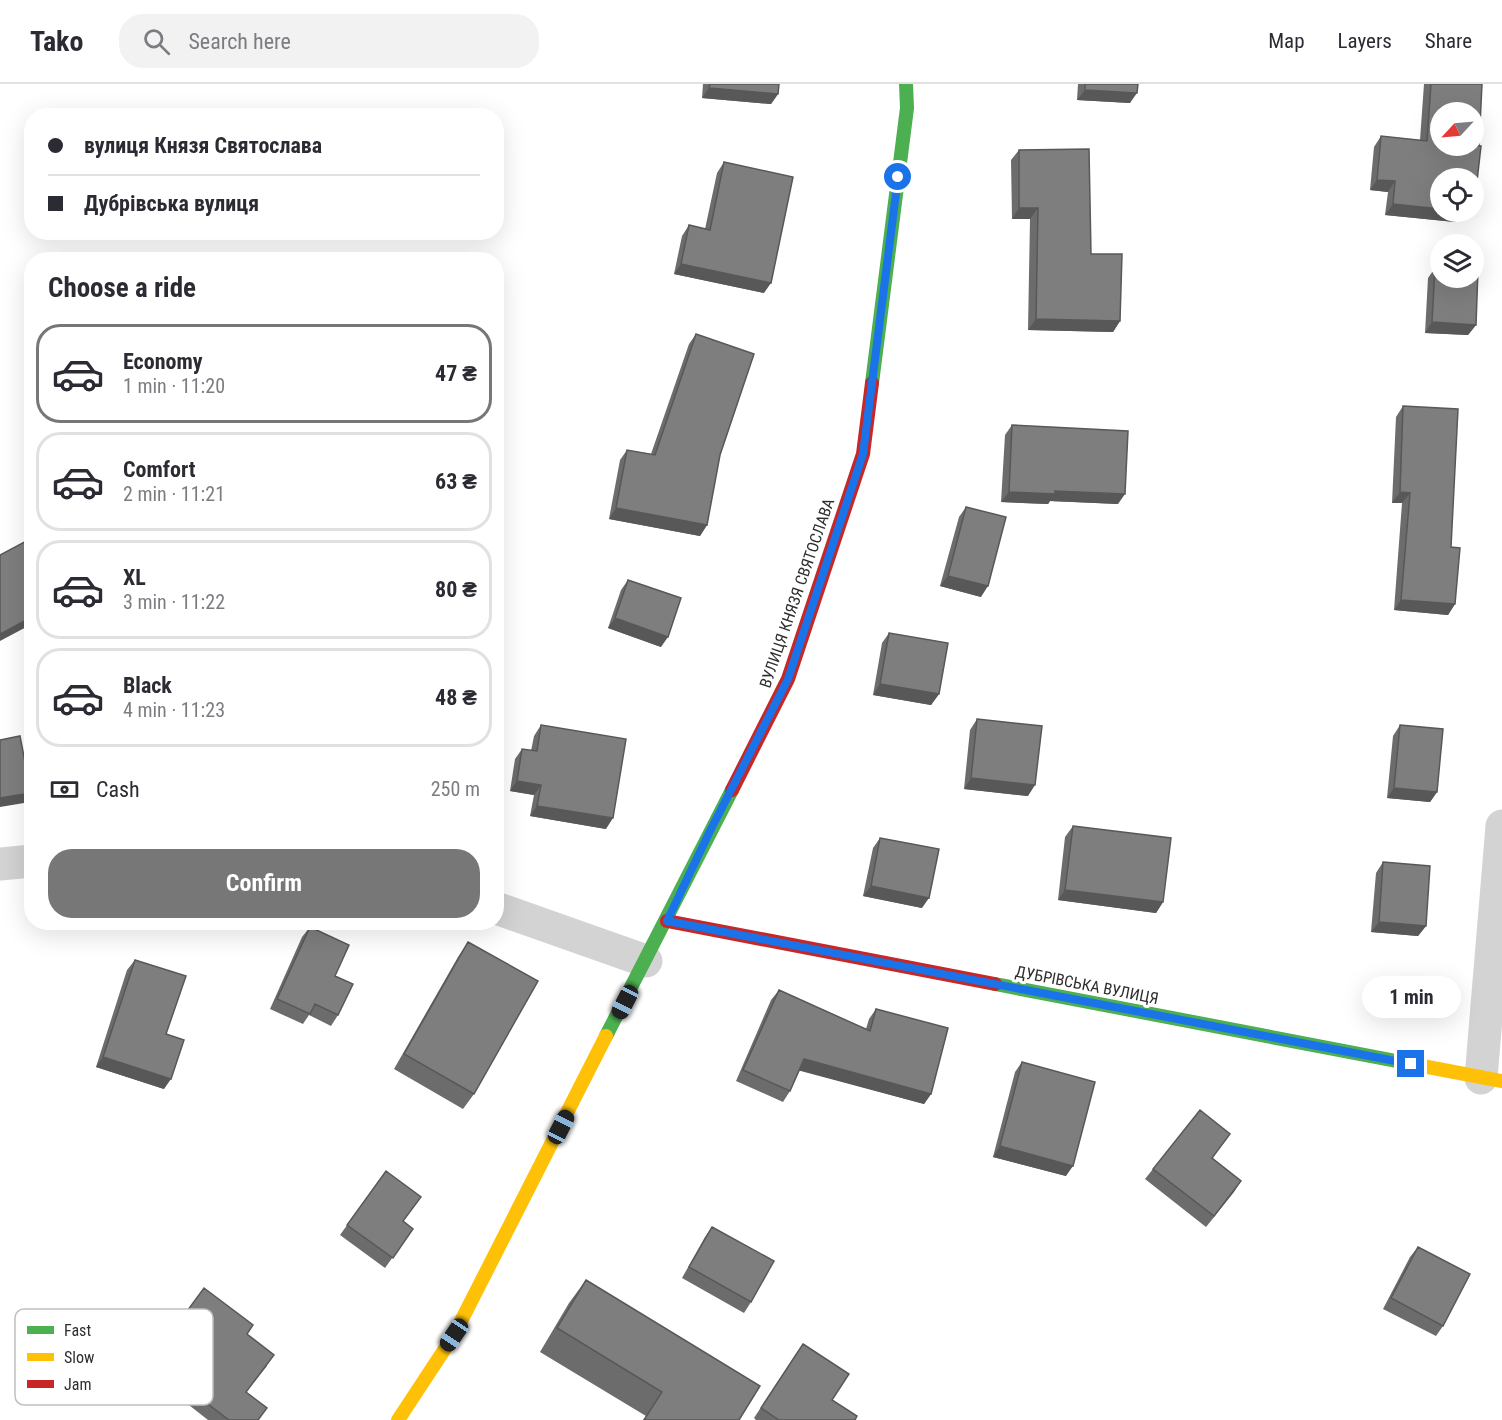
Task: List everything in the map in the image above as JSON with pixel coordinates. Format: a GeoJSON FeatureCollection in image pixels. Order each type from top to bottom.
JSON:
{"type":"FeatureCollection","features":[{"type":"Feature","properties":{"kind":"main road","name":"ВУЛИЦЯ КНЯЗЯ СВЯТОСЛАВА"},"geometry":{"type":"LineString","coordinates":[[398,1420],[454,1335],[667,921],[788,679],[863,454],[907,108],[906,84]]}},
{"type":"Feature","properties":{"kind":"main road","name":"ДУБРІВСЬКА ВУЛИЦЯ"},"geometry":{"type":"LineString","coordinates":[[667,921],[1491,1079]]}},
{"type":"Feature","properties":{"kind":"street"},"geometry":{"type":"LineString","coordinates":[[1491,1079],[1502,826]]}},
{"type":"Feature","properties":{"kind":"street"},"geometry":{"type":"LineString","coordinates":[[0,864],[24,862]]}},
{"type":"Feature","properties":{"kind":"street"},"geometry":{"type":"LineString","coordinates":[[504,911],[646,960]]}},
{"type":"Feature","properties":{"kind":"building"},"geometry":{"type":"Polygon","coordinates":[[[710,84],[779,84],[778,94],[709,88],[710,84]]]}},
{"type":"Feature","properties":{"kind":"building"},"geometry":{"type":"Polygon","coordinates":[[[1085,84],[1138,84],[1137,93],[1085,90],[1085,84]]]}},
{"type":"Feature","properties":{"kind":"building"},"geometry":{"type":"Polygon","coordinates":[[[1431,84],[1482,84],[1481,102],[1430,102],[1430,156],[1480,156],[1478,168],[1430,168],[1430,208],[1393,204],[1395,181],[1377,180],[1381,136],[1427,141],[1431,84]]]}},
{"type":"Feature","properties":{"kind":"building"},"geometry":{"type":"Polygon","coordinates":[[[1089,149],[1091,254],[1122,254],[1120,321],[1036,319],[1038,208],[1019,208],[1019,150],[1089,149]]]}},
{"type":"Feature","properties":{"kind":"building"},"geometry":{"type":"Polygon","coordinates":[[[724,162],[793,177],[771,283],[681,264],[689,225],[710,230],[724,162]]]}},
{"type":"Feature","properties":{"kind":"building"},"geometry":{"type":"Polygon","coordinates":[[[1434,288],[1477,288],[1476,325],[1432,322],[1434,288]]]}},
{"type":"Feature","properties":{"kind":"building"},"geometry":{"type":"Polygon","coordinates":[[[696,334],[754,354],[720,455],[707,525],[616,508],[627,450],[655,455],[696,334]]]}},
{"type":"Feature","properties":{"kind":"building"},"geometry":{"type":"Polygon","coordinates":[[[1403,406],[1458,409],[1451,547],[1460,548],[1455,604],[1401,600],[1410,493],[1400,492],[1403,406]]]}},
{"type":"Feature","properties":{"kind":"building"},"geometry":{"type":"Polygon","coordinates":[[[1012,425],[1128,431],[1125,494],[1009,492],[1012,425]]]}},
{"type":"Feature","properties":{"kind":"building"},"geometry":{"type":"Polygon","coordinates":[[[966,507],[1006,517],[988,586],[948,576],[966,507]]]}},
{"type":"Feature","properties":{"kind":"building"},"geometry":{"type":"Polygon","coordinates":[[[24,542],[24,621],[0,634],[0,555],[24,542]]]}},
{"type":"Feature","properties":{"kind":"building"},"geometry":{"type":"Polygon","coordinates":[[[628,580],[681,598],[668,637],[615,618],[628,580]]]}},
{"type":"Feature","properties":{"kind":"building"},"geometry":{"type":"Polygon","coordinates":[[[889,633],[948,643],[939,694],[880,684],[889,633]]]}},
{"type":"Feature","properties":{"kind":"building"},"geometry":{"type":"Polygon","coordinates":[[[977,719],[1042,726],[1035,785],[971,778],[977,719]]]}},
{"type":"Feature","properties":{"kind":"building"},"geometry":{"type":"Polygon","coordinates":[[[541,725],[626,739],[613,818],[537,806],[541,785],[517,781],[522,749],[537,751],[541,725]]]}},
{"type":"Feature","properties":{"kind":"building"},"geometry":{"type":"Polygon","coordinates":[[[1400,725],[1443,729],[1437,792],[1394,788],[1400,725]]]}},
{"type":"Feature","properties":{"kind":"building"},"geometry":{"type":"Polygon","coordinates":[[[20,736],[24,757],[24,794],[0,798],[0,740],[20,736]]]}},
{"type":"Feature","properties":{"kind":"building"},"geometry":{"type":"Polygon","coordinates":[[[1073,826],[1171,838],[1163,902],[1065,890],[1073,826]]]}},
{"type":"Feature","properties":{"kind":"building"},"geometry":{"type":"Polygon","coordinates":[[[880,838],[939,849],[929,898],[871,886],[880,838]]]}},
{"type":"Feature","properties":{"kind":"building"},"geometry":{"type":"Polygon","coordinates":[[[1383,862],[1430,866],[1426,926],[1379,922],[1383,862]]]}},
{"type":"Feature","properties":{"kind":"building"},"geometry":{"type":"Polygon","coordinates":[[[309,930],[316,930],[349,945],[335,976],[353,984],[338,1015],[315,1004],[310,1014],[277,999],[309,930]]]}},
{"type":"Feature","properties":{"kind":"building"},"geometry":{"type":"Polygon","coordinates":[[[468,942],[538,981],[474,1094],[404,1054],[468,942]]]}},
{"type":"Feature","properties":{"kind":"building"},"geometry":{"type":"Polygon","coordinates":[[[135,960],[186,976],[166,1034],[184,1040],[171,1079],[103,1057],[135,960]]]}},
{"type":"Feature","properties":{"kind":"building"},"geometry":{"type":"Polygon","coordinates":[[[779,990],[870,1031],[876,1009],[948,1028],[931,1094],[804,1059],[790,1091],[743,1070],[779,990]]]}},
{"type":"Feature","properties":{"kind":"building"},"geometry":{"type":"Polygon","coordinates":[[[1022,1062],[1095,1082],[1073,1166],[1000,1146],[1022,1062]]]}},
{"type":"Feature","properties":{"kind":"building"},"geometry":{"type":"Polygon","coordinates":[[[1200,1110],[1230,1134],[1212,1158],[1241,1181],[1214,1216],[1153,1169],[1200,1110]]]}},
{"type":"Feature","properties":{"kind":"building"},"geometry":{"type":"Polygon","coordinates":[[[386,1171],[421,1197],[403,1221],[413,1229],[393,1258],[347,1225],[386,1171]]]}},
{"type":"Feature","properties":{"kind":"building"},"geometry":{"type":"Polygon","coordinates":[[[712,1227],[774,1261],[751,1302],[689,1267],[712,1227]]]}},
{"type":"Feature","properties":{"kind":"building"},"geometry":{"type":"Polygon","coordinates":[[[1418,1247],[1470,1274],[1443,1326],[1391,1298],[1418,1247]]]}},
{"type":"Feature","properties":{"kind":"building"},"geometry":{"type":"Polygon","coordinates":[[[586,1280],[760,1386],[739,1420],[644,1420],[662,1392],[557,1328],[586,1280]]]}},
{"type":"Feature","properties":{"kind":"building"},"geometry":{"type":"Polygon","coordinates":[[[204,1288],[253,1325],[247,1334],[274,1355],[246,1392],[267,1408],[258,1420],[229,1420],[209,1405],[213,1405],[213,1309],[189,1309],[204,1288]]]}},
{"type":"Feature","properties":{"kind":"building"},"geometry":{"type":"Polygon","coordinates":[[[803,1344],[849,1374],[832,1400],[857,1416],[855,1420],[779,1420],[761,1408],[803,1344]]]}},
{"type":"Feature","properties":{"kind":"traffic: fast"},"geometry":{"type":"LineString","coordinates":[[872,383],[907,108],[906,84]]}},
{"type":"Feature","properties":{"kind":"traffic: fast"},"geometry":{"type":"LineString","coordinates":[[606,1036],[732,790]]}},
{"type":"Feature","properties":{"kind":"traffic: fast"},"geometry":{"type":"LineString","coordinates":[[995,984],[1412,1064]]}},
{"type":"Feature","properties":{"kind":"traffic: slow"},"geometry":{"type":"LineString","coordinates":[[398,1420],[454,1335],[606,1036]]}},
{"type":"Feature","properties":{"kind":"traffic: slow"},"geometry":{"type":"LineString","coordinates":[[1412,1064],[1502,1081]]}},
{"type":"Feature","properties":{"kind":"traffic: jam"},"geometry":{"type":"LineString","coordinates":[[732,790],[788,679],[863,454],[872,383]]}},
{"type":"Feature","properties":{"kind":"traffic: jam"},"geometry":{"type":"LineString","coordinates":[[667,921],[995,984]]}},
{"type":"Feature","properties":{"kind":"route"},"geometry":{"type":"LineString","coordinates":[[898,177],[863,454],[788,679],[667,921],[1411,1064]]}}]}
